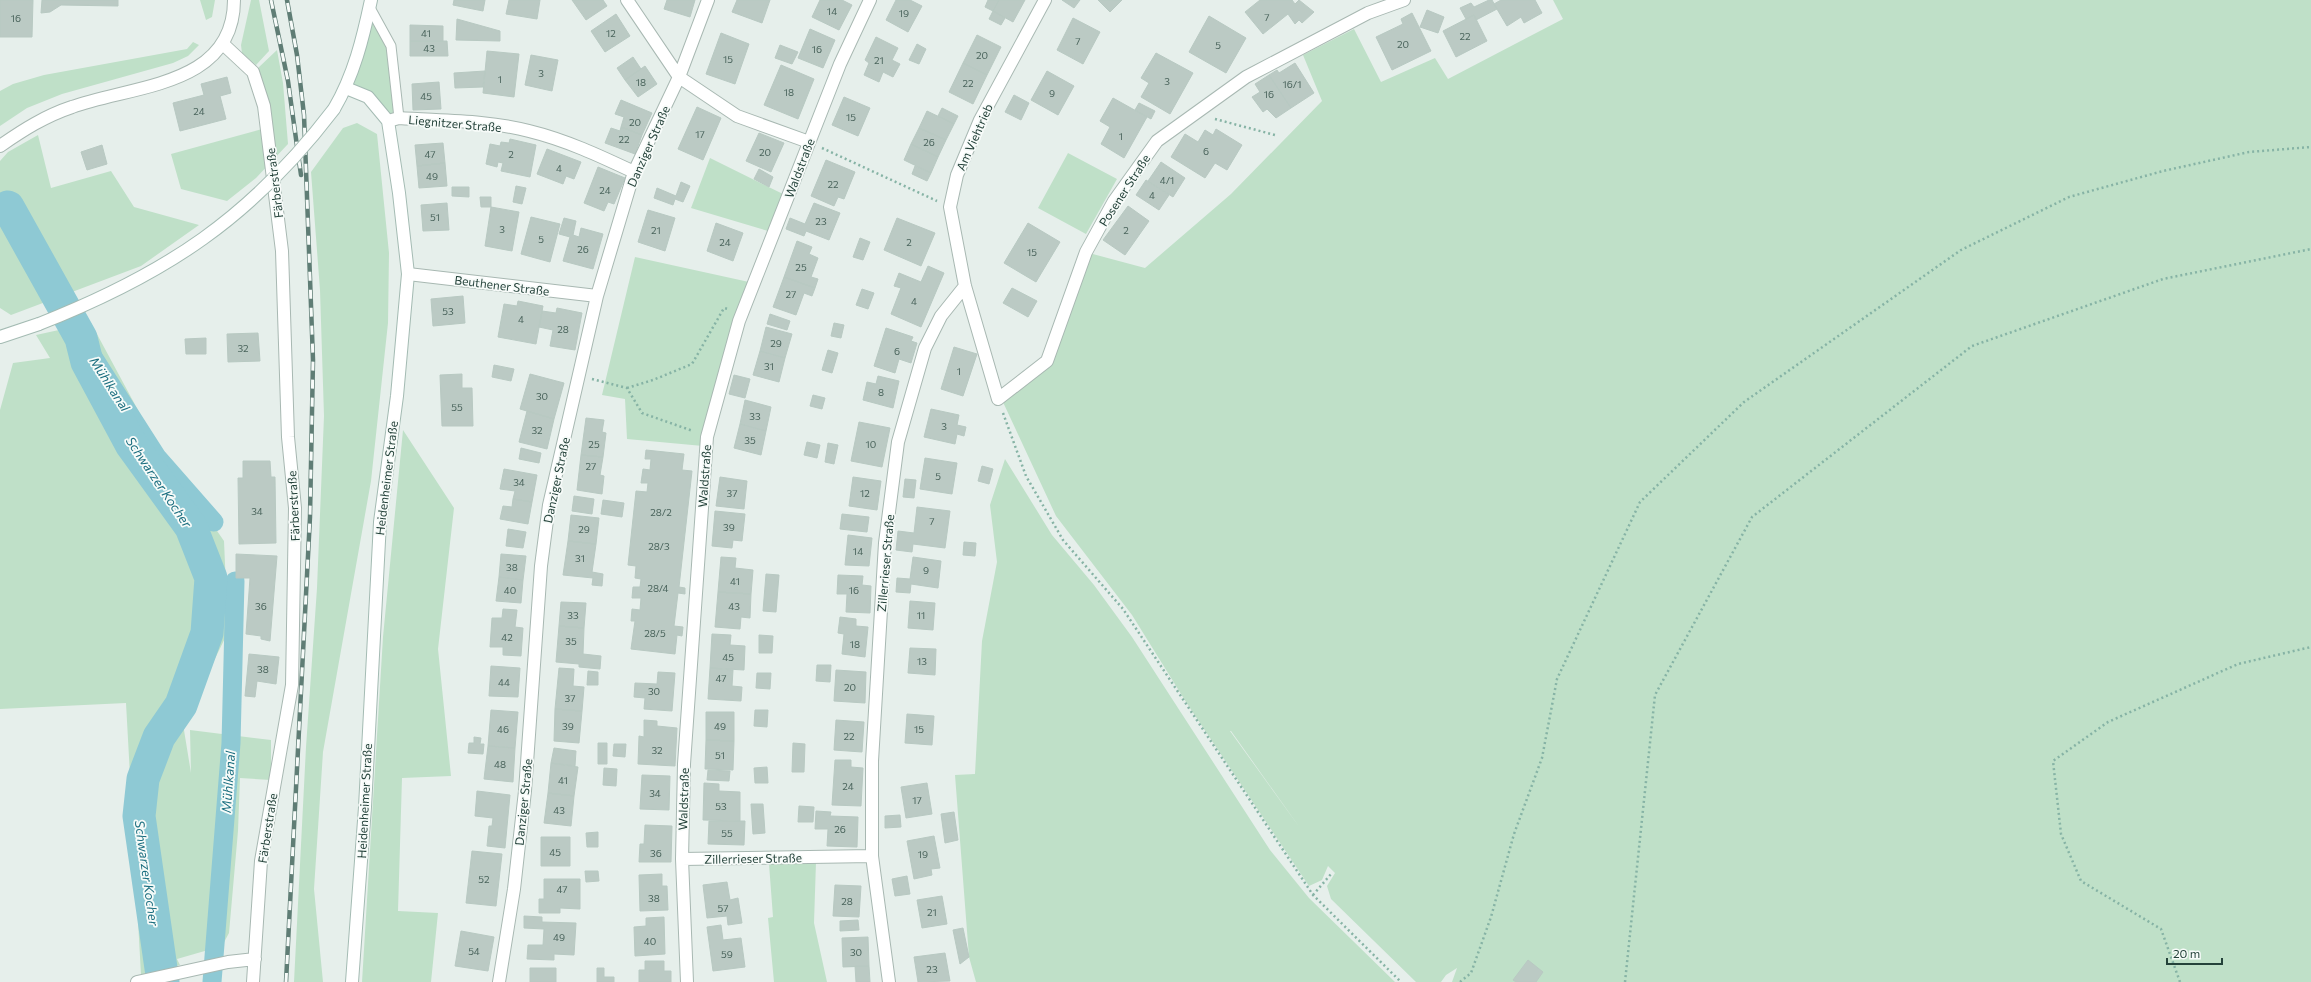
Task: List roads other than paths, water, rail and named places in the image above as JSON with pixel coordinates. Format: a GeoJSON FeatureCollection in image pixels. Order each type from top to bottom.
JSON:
{"type":"FeatureCollection","features":[{"type":"Feature","properties":{"kind":"street"},"geometry":{"type":"LineString","coordinates":[[0,146],[29,126],[72,107],[174,79],[202,65],[223,44],[234,18],[234,0]]}},
{"type":"Feature","properties":{"kind":"street"},"geometry":{"type":"LineString","coordinates":[[627,0],[679,77],[737,116],[809,142]]}},
{"type":"Feature","properties":{"kind":"street","name":"Danziger Straße"},"geometry":{"type":"LineString","coordinates":[[499,982],[514,889],[525,791],[541,566],[549,505],[597,296],[634,172],[679,77],[708,0]]}},
{"type":"Feature","properties":{"kind":"street","name":"Waldstraße"},"geometry":{"type":"LineString","coordinates":[[687,982],[682,859],[690,665],[707,437],[742,311],[840,64],[870,0]]}},
{"type":"Feature","properties":{"kind":"street","name":"Am Viehtrieb"},"geometry":{"type":"LineString","coordinates":[[965,286],[950,207],[956,175],[980,120],[1046,0]]}},
{"type":"Feature","properties":{"kind":"street","name":"Posener Straße"},"geometry":{"type":"LineString","coordinates":[[965,286],[998,399],[1047,361],[1086,252],[1114,201],[1157,141],[1246,77],[1368,13],[1404,0]]}},
{"type":"Feature","properties":{"kind":"street"},"geometry":{"type":"LineString","coordinates":[[0,337],[39,324],[137,281],[203,240],[263,190],[290,163],[334,109],[346,88],[361,44],[370,3]]}},
{"type":"Feature","properties":{"kind":"street","name":"Färberstraße"},"geometry":{"type":"LineString","coordinates":[[223,44],[253,72],[264,106],[282,251],[288,437],[295,508],[292,685],[261,861],[253,982]]}},
{"type":"Feature","properties":{"kind":"street"},"geometry":{"type":"LineString","coordinates":[[346,88],[368,97],[393,120]]}},
{"type":"Feature","properties":{"kind":"street","name":"Liegnitzer Straße"},"geometry":{"type":"LineString","coordinates":[[393,120],[483,123],[528,131],[572,144],[634,172]]}},
{"type":"Feature","properties":{"kind":"street","name":"Heidenheimer Straße"},"geometry":{"type":"LineString","coordinates":[[352,982],[365,807],[380,522],[397,396],[408,274],[393,120]]}},
{"type":"Feature","properties":{"kind":"street","name":"Beuthener Straße"},"geometry":{"type":"LineString","coordinates":[[408,274],[597,296]]}},
{"type":"Feature","properties":{"kind":"street","name":"Zillerrieser Straße"},"geometry":{"type":"LineString","coordinates":[[889,982],[872,856],[872,761],[876,669],[885,543],[898,442],[925,348],[941,316],[965,286]]}},
{"type":"Feature","properties":{"kind":"street","name":"Zillerrieser Straße"},"geometry":{"type":"LineString","coordinates":[[682,859],[872,856]]}},
{"type":"Feature","properties":{"kind":"street"},"geometry":{"type":"LineString","coordinates":[[137,982],[228,962],[255,959]]}},
{"type":"Feature","properties":{"kind":"lane"},"geometry":{"type":"LineString","coordinates":[[370,3],[391,46],[393,120]]}},
{"type":"Feature","properties":{"kind":"waterway","name":"Schwarzer Kocher"},"geometry":{"type":"LineString","coordinates":[[8,207],[81,338],[87,362],[131,444],[191,527],[211,578],[207,633],[181,705],[159,737],[143,779],[139,816],[163,982]]}},
{"type":"Feature","properties":{"kind":"waterway","name":"Mühlkanal"},"geometry":{"type":"LineString","coordinates":[[81,338],[157,457],[214,522]]}},
{"type":"Feature","properties":{"kind":"waterway","name":"Mühlkanal"},"geometry":{"type":"LineString","coordinates":[[212,982],[231,743],[235,581]]}},
{"type":"Feature","properties":{"kind":"railway"},"geometry":{"type":"LineString","coordinates":[[271,0],[288,81],[301,175]]}},
{"type":"Feature","properties":{"kind":"railway"},"geometry":{"type":"LineString","coordinates":[[286,982],[310,517],[313,360],[304,115],[297,55],[287,0]]}}]}
